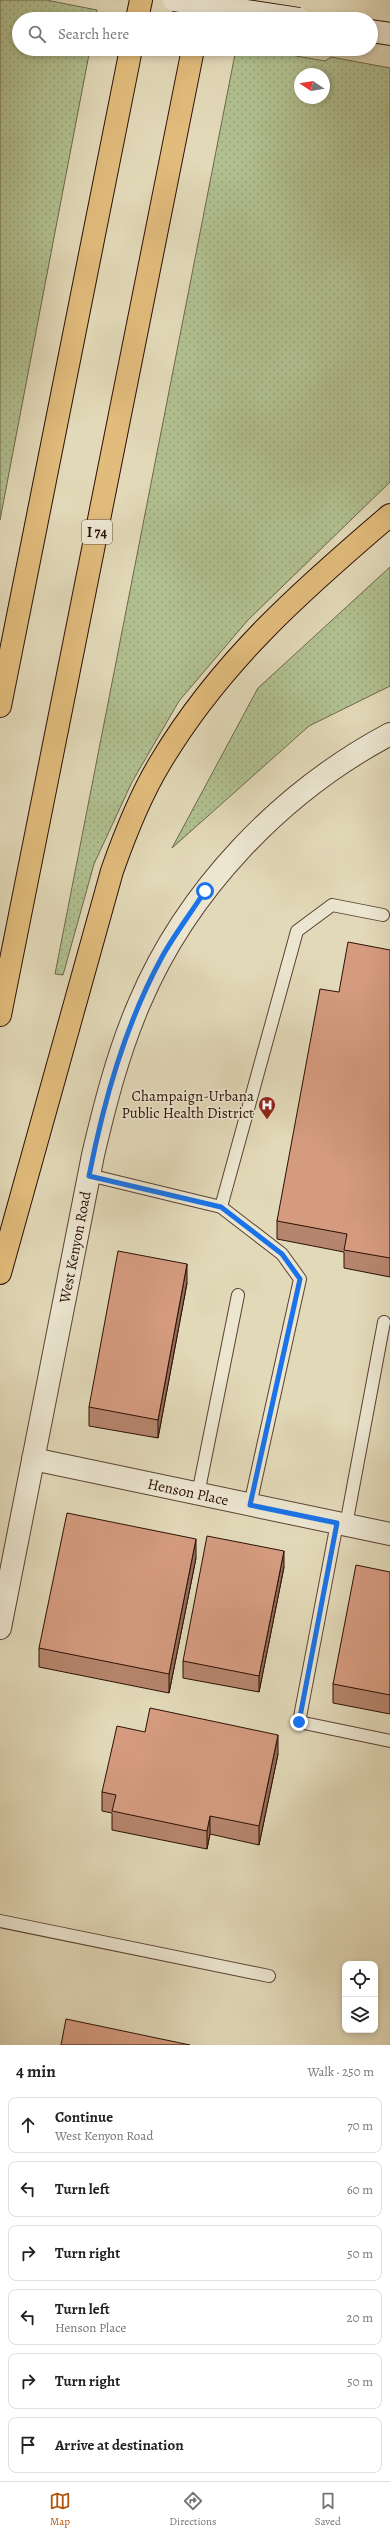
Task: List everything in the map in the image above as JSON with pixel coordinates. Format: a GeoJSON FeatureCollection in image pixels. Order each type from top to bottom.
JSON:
{"type":"FeatureCollection","features":[{"type":"Feature","properties":{"kind":"highway"},"geometry":{"type":"LineString","coordinates":[[138,12],[140,0]]}},
{"type":"Feature","properties":{"kind":"highway"},"geometry":{"type":"LineString","coordinates":[[200,12],[203,0]]}},
{"type":"Feature","properties":{"kind":"highway"},"geometry":{"type":"LineString","coordinates":[[0,706],[130,56]]}},
{"type":"Feature","properties":{"kind":"highway","name":"I 74"},"geometry":{"type":"LineString","coordinates":[[0,1015],[192,56]]}},
{"type":"Feature","properties":{"kind":"highway"},"geometry":{"type":"LineString","coordinates":[[0,1272],[112,871],[126,832],[159,764],[190,715],[231,664],[271,621],[390,515]]}},
{"type":"Feature","properties":{"kind":"street"},"geometry":{"type":"LineString","coordinates":[[174,0],[253,12]]}},
{"type":"Feature","properties":{"kind":"street"},"geometry":{"type":"LineString","coordinates":[[378,32],[390,34]]}},
{"type":"Feature","properties":{"kind":"street","name":"West Kenyon Road"},"geometry":{"type":"LineString","coordinates":[[0,1628],[89,1176],[111,1080],[139,1004],[162,957],[205,891],[238,851],[275,814],[316,781],[390,734]]}},
{"type":"Feature","properties":{"kind":"street","name":"Henson Place"},"geometry":{"type":"LineString","coordinates":[[33,1459],[390,1534]]}},
{"type":"Feature","properties":{"kind":"lane"},"geometry":{"type":"LineString","coordinates":[[221,1207],[297,931],[332,905],[383,915]]}},
{"type":"Feature","properties":{"kind":"lane"},"geometry":{"type":"LineString","coordinates":[[89,1176],[221,1207],[282,1254],[300,1279],[250,1505]]}},
{"type":"Feature","properties":{"kind":"lane"},"geometry":{"type":"LineString","coordinates":[[198,1494],[238,1295]]}},
{"type":"Feature","properties":{"kind":"lane"},"geometry":{"type":"LineString","coordinates":[[384,1322],[299,1722],[390,1741]]}},
{"type":"Feature","properties":{"kind":"lane"},"geometry":{"type":"LineString","coordinates":[[0,1921],[269,1976]]}},
{"type":"Feature","properties":{"kind":"green space"},"geometry":{"type":"Polygon","coordinates":[[[0,0],[46,0],[97,10],[97,12],[12,12],[12,56],[89,56],[0,520],[0,0]]]}},
{"type":"Feature","properties":{"kind":"green space"},"geometry":{"type":"Polygon","coordinates":[[[235,56],[296,56],[325,61],[331,57],[390,68],[390,482],[248,620],[179,701],[132,782],[94,864],[63,975],[55,974],[235,56]]]}},
{"type":"Feature","properties":{"kind":"green space"},"geometry":{"type":"Polygon","coordinates":[[[390,567],[390,686],[309,726],[172,848],[258,688],[390,567]]]}},
{"type":"Feature","properties":{"kind":"building"},"geometry":{"type":"Polygon","coordinates":[[[348,942],[390,950],[390,1258],[344,1250],[347,1234],[277,1221],[320,989],[339,992],[348,942]]]}},
{"type":"Feature","properties":{"kind":"building"},"geometry":{"type":"Polygon","coordinates":[[[118,1251],[187,1264],[158,1420],[89,1407],[118,1251]]]}},
{"type":"Feature","properties":{"kind":"building"},"geometry":{"type":"Polygon","coordinates":[[[67,1513],[196,1539],[169,1674],[39,1648],[67,1513]]]}},
{"type":"Feature","properties":{"kind":"building"},"geometry":{"type":"Polygon","coordinates":[[[207,1536],[284,1551],[259,1676],[183,1661],[207,1536]]]}},
{"type":"Feature","properties":{"kind":"building"},"geometry":{"type":"Polygon","coordinates":[[[356,1565],[390,1572],[390,1695],[333,1684],[356,1565]]]}},
{"type":"Feature","properties":{"kind":"building"},"geometry":{"type":"Polygon","coordinates":[[[150,1708],[278,1735],[259,1826],[210,1816],[207,1831],[112,1811],[116,1795],[102,1792],[117,1726],[145,1732],[150,1708]]]}},
{"type":"Feature","properties":{"kind":"building"},"geometry":{"type":"Polygon","coordinates":[[[66,2019],[190,2045],[61,2045],[66,2019]]]}},
{"type":"Feature","properties":{"kind":"place","name":"Champaign-Urbana Public Health District"},"geometry":{"type":"Point","coordinates":[267,1120]}},
{"type":"Feature","properties":{"kind":"route"},"geometry":{"type":"LineString","coordinates":[[205,891],[162,957],[139,1004],[111,1080],[89,1176],[221,1207],[282,1254],[300,1279],[250,1505],[337,1523],[299,1722]]}}]}
